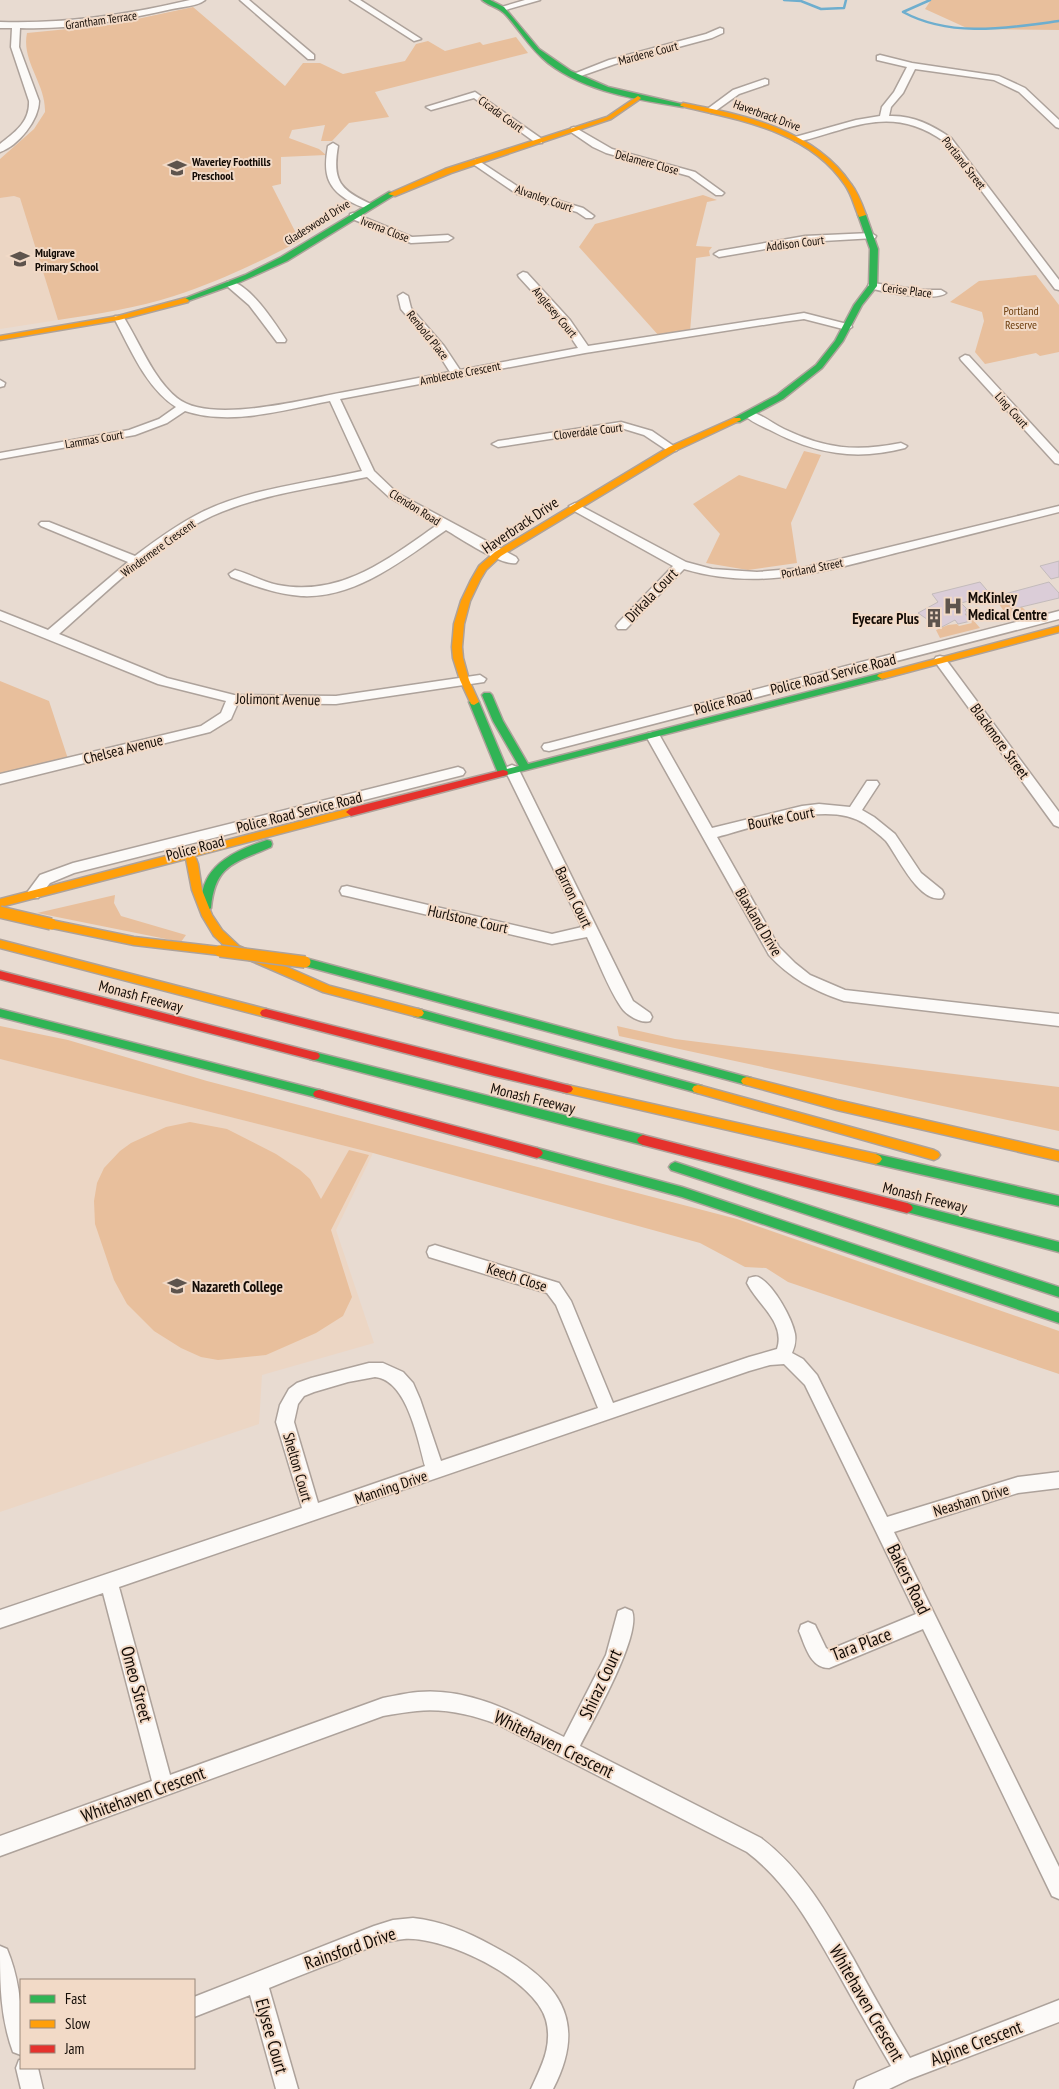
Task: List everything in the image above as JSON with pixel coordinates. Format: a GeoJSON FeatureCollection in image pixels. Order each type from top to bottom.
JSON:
{"type":"FeatureCollection","features":[{"type":"Feature","properties":{"kind":"main road","name":"Haverbrack Drive"},"geometry":{"type":"LineString","coordinates":[[484,0],[502,8],[541,54],[554,64],[592,83],[638,98],[711,110],[759,124],[798,139],[830,163],[848,184],[871,236],[874,249],[873,286],[864,293],[847,327],[823,362],[803,382],[749,414],[672,449],[607,489],[594,506],[579,510],[541,529],[498,554],[482,570],[461,618],[458,636],[458,657],[465,682],[514,769]]}},
{"type":"Feature","properties":{"kind":"main road","name":"Gladeswood Drive"},"geometry":{"type":"LineString","coordinates":[[0,338],[119,318],[178,302],[231,284],[283,259],[368,206],[404,188],[609,118],[638,98]]}},
{"type":"Feature","properties":{"kind":"main road","name":"Haverbrack Drive"},"geometry":{"type":"LineString","coordinates":[[508,563],[579,510]]}},
{"type":"Feature","properties":{"kind":"main road","name":"Police Road"},"geometry":{"type":"LineString","coordinates":[[64,899],[313,821],[395,802],[514,769],[652,736],[1059,629]]}},
{"type":"Feature","properties":{"kind":"main road"},"geometry":{"type":"LineString","coordinates":[[478,674],[498,721],[514,769]]}},
{"type":"Feature","properties":{"kind":"main road","name":"Police Road"},"geometry":{"type":"LineString","coordinates":[[0,913],[33,901],[191,859],[267,844],[333,827],[395,802]]}},
{"type":"Feature","properties":{"kind":"main road"},"geometry":{"type":"LineString","coordinates":[[207,916],[207,889],[209,881],[217,868],[267,844]]}},
{"type":"Feature","properties":{"kind":"main road"},"geometry":{"type":"LineString","coordinates":[[191,859],[197,890],[207,916],[218,933],[235,949],[327,989],[618,1067],[947,1159]]}},
{"type":"Feature","properties":{"kind":"main road","name":"Police Road"},"geometry":{"type":"LineString","coordinates":[[0,903],[33,901]]}},
{"type":"Feature","properties":{"kind":"main road"},"geometry":{"type":"LineString","coordinates":[[0,913],[134,941],[305,962],[837,1105],[1059,1156]]}},
{"type":"Feature","properties":{"kind":"main road","name":"Monash Freeway"},"geometry":{"type":"LineString","coordinates":[[1,944],[494,1072],[1059,1201]]}},
{"type":"Feature","properties":{"kind":"main road","name":"Monash Freeway"},"geometry":{"type":"LineString","coordinates":[[0,975],[1059,1247]]}},
{"type":"Feature","properties":{"kind":"main road"},"geometry":{"type":"LineString","coordinates":[[0,1014],[72,1030],[217,1067],[682,1192],[1059,1318]]}},
{"type":"Feature","properties":{"kind":"main road"},"geometry":{"type":"LineString","coordinates":[[419,1084],[580,1136]]}},
{"type":"Feature","properties":{"kind":"main road"},"geometry":{"type":"LineString","coordinates":[[666,1164],[1059,1292]]}},
{"type":"Feature","properties":{"kind":"main road"},"geometry":{"type":"LineString","coordinates":[[1012,1178],[1059,1192]]}},
{"type":"Feature","properties":{"kind":"street","name":"Grantham Terrace"},"geometry":{"type":"LineString","coordinates":[[0,25],[19,26],[104,21],[201,0]]}},
{"type":"Feature","properties":{"kind":"street"},"geometry":{"type":"LineString","coordinates":[[244,0],[311,57]]}},
{"type":"Feature","properties":{"kind":"street"},"geometry":{"type":"LineString","coordinates":[[354,0],[417,39]]}},
{"type":"Feature","properties":{"kind":"street"},"geometry":{"type":"LineString","coordinates":[[502,8],[536,0]]}},
{"type":"Feature","properties":{"kind":"street"},"geometry":{"type":"LineString","coordinates":[[0,149],[26,125],[34,110],[34,101],[16,52],[19,26]]}},
{"type":"Feature","properties":{"kind":"street","name":"Mardene Court"},"geometry":{"type":"LineString","coordinates":[[576,75],[612,62],[709,36],[720,31]]}},
{"type":"Feature","properties":{"kind":"street"},"geometry":{"type":"LineString","coordinates":[[880,58],[912,66],[996,78],[1022,90],[1059,125]]}},
{"type":"Feature","properties":{"kind":"street"},"geometry":{"type":"LineString","coordinates":[[884,118],[887,107],[898,93],[912,66]]}},
{"type":"Feature","properties":{"kind":"street"},"geometry":{"type":"LineString","coordinates":[[711,110],[729,95],[765,82]]}},
{"type":"Feature","properties":{"kind":"street","name":"Cicada Court"},"geometry":{"type":"LineString","coordinates":[[431,107],[475,95],[539,141]]}},
{"type":"Feature","properties":{"kind":"street","name":"Portland Street"},"geometry":{"type":"LineString","coordinates":[[798,139],[864,120],[884,118],[924,123],[938,131],[948,140],[1059,287]]}},
{"type":"Feature","properties":{"kind":"street","name":"Delamere Close"},"geometry":{"type":"LineString","coordinates":[[574,130],[596,145],[610,151],[692,174],[719,193]]}},
{"type":"Feature","properties":{"kind":"street"},"geometry":{"type":"LineString","coordinates":[[320,146],[338,146],[330,170],[335,182],[343,195],[368,206]]}},
{"type":"Feature","properties":{"kind":"street","name":"Alvanley Court"},"geometry":{"type":"LineString","coordinates":[[476,162],[520,192],[580,210],[588,216]]}},
{"type":"Feature","properties":{"kind":"street","name":"Iverna Close"},"geometry":{"type":"LineString","coordinates":[[353,216],[411,240],[448,238]]}},
{"type":"Feature","properties":{"kind":"street","name":"Addison Court"},"geometry":{"type":"LineString","coordinates":[[719,254],[806,240],[871,236]]}},
{"type":"Feature","properties":{"kind":"street","name":"Anglesey Court"},"geometry":{"type":"LineString","coordinates":[[523,275],[566,322],[585,350]]}},
{"type":"Feature","properties":{"kind":"street"},"geometry":{"type":"LineString","coordinates":[[231,284],[246,295],[262,312],[281,340]]}},
{"type":"Feature","properties":{"kind":"street","name":"Cerise Place"},"geometry":{"type":"LineString","coordinates":[[873,286],[920,293],[940,293]]}},
{"type":"Feature","properties":{"kind":"street","name":"Renbold Place"},"geometry":{"type":"LineString","coordinates":[[403,296],[406,309],[440,348],[456,373]]}},
{"type":"Feature","properties":{"kind":"street","name":"Amblecote Crescent"},"geometry":{"type":"LineString","coordinates":[[119,318],[162,389],[183,407],[220,414],[260,411],[585,350],[690,332],[804,316],[847,327]]}},
{"type":"Feature","properties":{"kind":"street","name":"Ling Court"},"geometry":{"type":"LineString","coordinates":[[965,358],[1059,461]]}},
{"type":"Feature","properties":{"kind":"street","name":"Clendon Road"},"geometry":{"type":"LineString","coordinates":[[334,398],[369,473],[393,495],[498,554],[508,563]]}},
{"type":"Feature","properties":{"kind":"street","name":"Lammas Court"},"geometry":{"type":"LineString","coordinates":[[0,456],[131,433],[163,421],[183,407]]}},
{"type":"Feature","properties":{"kind":"street"},"geometry":{"type":"LineString","coordinates":[[749,414],[774,430],[804,442],[839,451],[872,452],[902,446]]}},
{"type":"Feature","properties":{"kind":"street","name":"Cloverdale Court"},"geometry":{"type":"LineString","coordinates":[[498,444],[621,425],[648,433],[672,449]]}},
{"type":"Feature","properties":{"kind":"street","name":"Windermere Crescent"},"geometry":{"type":"LineString","coordinates":[[51,634],[136,562],[188,524],[217,510],[250,498],[369,473]]}},
{"type":"Feature","properties":{"kind":"street","name":"Portland Street"},"geometry":{"type":"LineString","coordinates":[[579,510],[681,565],[732,576],[768,576],[803,572],[1059,509]]}},
{"type":"Feature","properties":{"kind":"street"},"geometry":{"type":"LineString","coordinates":[[45,524],[136,562]]}},
{"type":"Feature","properties":{"kind":"street"},"geometry":{"type":"LineString","coordinates":[[235,574],[280,590],[321,591],[342,587],[360,581],[376,572],[445,525]]}},
{"type":"Feature","properties":{"kind":"street","name":"Dirkala Court"},"geometry":{"type":"LineString","coordinates":[[622,626],[681,565]]}},
{"type":"Feature","properties":{"kind":"street","name":"Jolimont Avenue"},"geometry":{"type":"LineString","coordinates":[[0,615],[51,634],[163,681],[234,699],[336,700],[465,682],[478,674]]}},
{"type":"Feature","properties":{"kind":"street","name":"Police Road Service Road"},"geometry":{"type":"LineString","coordinates":[[549,747],[1059,615]]}},
{"type":"Feature","properties":{"kind":"street"},"geometry":{"type":"LineString","coordinates":[[1009,643],[1010,628]]}},
{"type":"Feature","properties":{"kind":"street","name":"Blackmore Street"},"geometry":{"type":"LineString","coordinates":[[940,660],[1059,822]]}},
{"type":"Feature","properties":{"kind":"street","name":"Chelsea Avenue"},"geometry":{"type":"LineString","coordinates":[[0,779],[205,728],[226,716],[234,699]]}},
{"type":"Feature","properties":{"kind":"street"},"geometry":{"type":"LineString","coordinates":[[714,705],[723,717]]}},
{"type":"Feature","properties":{"kind":"street","name":"Blaxland Drive"},"geometry":{"type":"LineString","coordinates":[[652,736],[774,951],[790,968],[803,978],[820,987],[844,995],[1059,1020]]}},
{"type":"Feature","properties":{"kind":"street","name":"Barron Court"},"geometry":{"type":"LineString","coordinates":[[514,769],[627,1006],[645,1017]]}},
{"type":"Feature","properties":{"kind":"street","name":"Police Road Service Road"},"geometry":{"type":"LineString","coordinates":[[33,901],[38,884],[48,876],[73,868],[458,772]]}},
{"type":"Feature","properties":{"kind":"street"},"geometry":{"type":"LineString","coordinates":[[854,812],[872,784]]}},
{"type":"Feature","properties":{"kind":"street"},"geometry":{"type":"LineString","coordinates":[[389,789],[395,802]]}},
{"type":"Feature","properties":{"kind":"street","name":"Bourke Court"},"geometry":{"type":"LineString","coordinates":[[708,834],[802,811],[834,810],[854,812],[869,820],[890,837],[916,877],[937,894]]}},
{"type":"Feature","properties":{"kind":"street","name":"Hurlstone Court"},"geometry":{"type":"LineString","coordinates":[[347,892],[552,939],[590,930]]}},
{"type":"Feature","properties":{"kind":"street","name":"Keech Close"},"geometry":{"type":"LineString","coordinates":[[435,1252],[553,1288],[563,1301],[609,1413]]}},
{"type":"Feature","properties":{"kind":"street"},"geometry":{"type":"LineString","coordinates":[[755,1284],[771,1302],[784,1326],[787,1343],[782,1356]]}},
{"type":"Feature","properties":{"kind":"street","name":"Manning Drive"},"geometry":{"type":"LineString","coordinates":[[0,1619],[749,1364],[770,1357],[782,1356]]}},
{"type":"Feature","properties":{"kind":"street","name":"Bakers Road"},"geometry":{"type":"LineString","coordinates":[[782,1356],[796,1362],[811,1380],[1059,1889]]}},
{"type":"Feature","properties":{"kind":"street","name":"Shelton Court"},"geometry":{"type":"LineString","coordinates":[[312,1514],[285,1422],[287,1407],[294,1394],[305,1387],[366,1370],[383,1371],[397,1377],[408,1390],[436,1472]]}},
{"type":"Feature","properties":{"kind":"street","name":"Neasham Drive"},"geometry":{"type":"LineString","coordinates":[[884,1527],[1018,1485],[1059,1480]]}},
{"type":"Feature","properties":{"kind":"street","name":"Omeo Street"},"geometry":{"type":"LineString","coordinates":[[110,1582],[163,1786]]}},
{"type":"Feature","properties":{"kind":"street","name":"Shiraz Court"},"geometry":{"type":"LineString","coordinates":[[568,1750],[614,1658],[625,1617]]}},
{"type":"Feature","properties":{"kind":"street","name":"Tara Place"},"geometry":{"type":"LineString","coordinates":[[808,1631],[819,1654],[824,1659],[829,1659],[928,1618]]}},
{"type":"Feature","properties":{"kind":"street","name":"Whitehaven Crescent"},"geometry":{"type":"LineString","coordinates":[[0,1846],[358,1716],[401,1703],[443,1702],[482,1709],[523,1726],[754,1845],[766,1854],[790,1878],[812,1908],[905,2070]]}},
{"type":"Feature","properties":{"kind":"street","name":"Rainsford Drive"},"geometry":{"type":"LineString","coordinates":[[195,2007],[389,1932],[418,1929],[447,1935],[522,1973],[541,1989],[548,2000],[558,2028],[558,2044],[554,2063],[542,2089]]}},
{"type":"Feature","properties":{"kind":"street"},"geometry":{"type":"LineString","coordinates":[[0,1956],[20,2040]]}},
{"type":"Feature","properties":{"kind":"street","name":"Elysee Court"},"geometry":{"type":"LineString","coordinates":[[257,1982],[287,2089]]}},
{"type":"Feature","properties":{"kind":"street","name":"Alpine Crescent"},"geometry":{"type":"LineString","coordinates":[[865,2089],[905,2070],[1059,2011]]}},
{"type":"Feature","properties":{"kind":"shaded area","name":"Mulgrave Primary School"},"geometry":{"type":"Polygon","coordinates":[[[14,196],[20,198],[58,320],[0,329],[0,198],[14,196]]]}},
{"type":"Feature","properties":{"kind":"shaded area","name":"Nazareth College"},"geometry":{"type":"Polygon","coordinates":[[[0,1059],[373,1153],[336,1230],[374,1343],[262,1375],[259,1424],[0,1512],[0,1059]]]}},
{"type":"Feature","properties":{"kind":"green space"},"geometry":{"type":"Polygon","coordinates":[[[931,0],[1059,0],[1059,30],[969,29],[925,9],[931,0]]]}},
{"type":"Feature","properties":{"kind":"green space"},"geometry":{"type":"Polygon","coordinates":[[[193,7],[285,86],[303,63],[320,63],[343,74],[405,61],[416,44],[428,41],[445,51],[480,42],[483,45],[516,37],[528,53],[375,92],[389,117],[349,123],[332,141],[321,141],[325,125],[292,130],[289,138],[319,149],[326,155],[281,157],[281,184],[272,186],[300,241],[238,271],[174,296],[102,313],[58,320],[20,198],[14,196],[0,198],[0,159],[34,129],[45,112],[42,92],[27,53],[27,33],[109,25],[193,7]]]}},
{"type":"Feature","properties":{"kind":"green space"},"geometry":{"type":"Polygon","coordinates":[[[703,195],[717,200],[707,202],[696,246],[712,247],[709,251],[710,256],[696,258],[690,332],[660,337],[579,247],[595,224],[703,195]]]}},
{"type":"Feature","properties":{"kind":"green space","name":"Portland Reserve"},"geometry":{"type":"Polygon","coordinates":[[[1036,275],[1059,305],[1059,352],[1040,356],[1036,353],[985,364],[975,352],[984,321],[982,312],[950,302],[979,281],[1036,275]]]}},
{"type":"Feature","properties":{"kind":"green space"},"geometry":{"type":"Polygon","coordinates":[[[804,451],[821,455],[791,523],[797,563],[748,570],[706,563],[720,534],[693,504],[739,475],[786,489],[804,451]]]}},
{"type":"Feature","properties":{"kind":"green space"},"geometry":{"type":"Polygon","coordinates":[[[1007,602],[1013,609],[1022,607],[1030,615],[1010,620],[999,604],[1007,602]]]}},
{"type":"Feature","properties":{"kind":"green space"},"geometry":{"type":"Polygon","coordinates":[[[965,614],[968,614],[980,628],[940,638],[936,630],[948,625],[957,624],[959,626],[972,623],[965,614]]]}},
{"type":"Feature","properties":{"kind":"green space"},"geometry":{"type":"Polygon","coordinates":[[[0,681],[49,701],[69,762],[0,779],[0,681]]]}},
{"type":"Feature","properties":{"kind":"green space"},"geometry":{"type":"Polygon","coordinates":[[[115,895],[114,903],[121,916],[186,935],[181,942],[37,913],[115,895]]]}},
{"type":"Feature","properties":{"kind":"green space"},"geometry":{"type":"Polygon","coordinates":[[[0,1026],[68,1040],[207,1081],[737,1219],[1059,1331],[1059,1374],[788,1282],[766,1268],[745,1267],[700,1243],[373,1153],[0,1059],[0,1026]]]}},
{"type":"Feature","properties":{"kind":"green space"},"geometry":{"type":"Polygon","coordinates":[[[617,1026],[675,1039],[1059,1087],[1059,1131],[619,1036],[617,1026]]]}},
{"type":"Feature","properties":{"kind":"green space"},"geometry":{"type":"Polygon","coordinates":[[[190,1122],[227,1129],[276,1154],[310,1179],[321,1199],[349,1150],[369,1155],[331,1230],[352,1297],[343,1316],[316,1333],[266,1355],[218,1360],[201,1357],[181,1348],[154,1331],[127,1304],[114,1280],[95,1224],[94,1201],[97,1183],[104,1168],[120,1151],[131,1143],[166,1127],[190,1122]]]}},
{"type":"Feature","properties":{"kind":"building"},"geometry":{"type":"Polygon","coordinates":[[[1059,561],[1059,577],[1051,579],[1040,566],[1059,561]]]}},
{"type":"Feature","properties":{"kind":"building","name":"McKinley Medical Centre"},"geometry":{"type":"Polygon","coordinates":[[[980,582],[991,595],[961,603],[967,609],[965,610],[968,614],[965,614],[971,621],[958,624],[955,620],[940,628],[918,613],[938,602],[932,594],[980,582]]]}},
{"type":"Feature","properties":{"kind":"building"},"geometry":{"type":"Polygon","coordinates":[[[1049,582],[1059,593],[1059,598],[1013,609],[1001,595],[1049,582]]]}},
{"type":"Feature","properties":{"kind":"waterway"},"geometry":{"type":"LineString","coordinates":[[784,0],[801,1],[821,9],[844,8],[846,0]]}},
{"type":"Feature","properties":{"kind":"waterway"},"geometry":{"type":"LineString","coordinates":[[930,0],[903,12],[921,20],[960,28],[999,28],[1059,21]]}},
{"type":"Feature","properties":{"kind":"traffic: fast"},"geometry":{"type":"LineString","coordinates":[[485,0],[502,8],[537,50],[568,73],[625,94],[683,105]]}},
{"type":"Feature","properties":{"kind":"traffic: fast"},"geometry":{"type":"LineString","coordinates":[[185,300],[248,276],[284,259],[392,194]]}},
{"type":"Feature","properties":{"kind":"traffic: fast"},"geometry":{"type":"LineString","coordinates":[[737,420],[780,397],[807,378],[830,354],[858,305],[873,286],[874,249],[862,215]]}},
{"type":"Feature","properties":{"kind":"traffic: fast"},"geometry":{"type":"LineString","coordinates":[[503,773],[882,676]]}},
{"type":"Feature","properties":{"kind":"traffic: fast"},"geometry":{"type":"LineString","coordinates":[[487,695],[498,721],[524,766]]}},
{"type":"Feature","properties":{"kind":"traffic: fast"},"geometry":{"type":"LineString","coordinates":[[474,702],[504,772]]}},
{"type":"Feature","properties":{"kind":"traffic: fast"},"geometry":{"type":"LineString","coordinates":[[206,908],[207,893],[216,872],[232,860],[267,844]]}},
{"type":"Feature","properties":{"kind":"traffic: fast"},"geometry":{"type":"LineString","coordinates":[[305,962],[747,1081]]}},
{"type":"Feature","properties":{"kind":"traffic: fast"},"geometry":{"type":"LineString","coordinates":[[0,1013],[319,1094]]}},
{"type":"Feature","properties":{"kind":"traffic: fast"},"geometry":{"type":"LineString","coordinates":[[418,1013],[698,1089]]}},
{"type":"Feature","properties":{"kind":"traffic: fast"},"geometry":{"type":"LineString","coordinates":[[314,1056],[643,1140]]}},
{"type":"Feature","properties":{"kind":"traffic: fast"},"geometry":{"type":"LineString","coordinates":[[537,1153],[682,1192],[1059,1318]]}},
{"type":"Feature","properties":{"kind":"traffic: fast"},"geometry":{"type":"LineString","coordinates":[[876,1159],[1059,1201]]}},
{"type":"Feature","properties":{"kind":"traffic: fast"},"geometry":{"type":"LineString","coordinates":[[675,1167],[1059,1292]]}},
{"type":"Feature","properties":{"kind":"traffic: fast"},"geometry":{"type":"LineString","coordinates":[[907,1208],[1059,1247]]}},
{"type":"Feature","properties":{"kind":"traffic: slow"},"geometry":{"type":"LineString","coordinates":[[392,194],[448,171],[609,118],[638,98]]}},
{"type":"Feature","properties":{"kind":"traffic: slow"},"geometry":{"type":"LineString","coordinates":[[683,105],[728,114],[774,129],[796,139],[817,152],[834,166],[848,184],[862,215]]}},
{"type":"Feature","properties":{"kind":"traffic: slow"},"geometry":{"type":"LineString","coordinates":[[0,338],[119,318],[185,300]]}},
{"type":"Feature","properties":{"kind":"traffic: slow"},"geometry":{"type":"LineString","coordinates":[[474,702],[459,664],[457,636],[462,612],[470,590],[481,570],[498,554],[672,449],[737,420]]}},
{"type":"Feature","properties":{"kind":"traffic: slow"},"geometry":{"type":"LineString","coordinates":[[882,676],[1059,629]]}},
{"type":"Feature","properties":{"kind":"traffic: slow"},"geometry":{"type":"LineString","coordinates":[[0,903],[351,812]]}},
{"type":"Feature","properties":{"kind":"traffic: slow"},"geometry":{"type":"LineString","coordinates":[[189,854],[193,864],[197,890],[207,916],[218,933],[235,949],[327,989],[418,1013]]}},
{"type":"Feature","properties":{"kind":"traffic: slow"},"geometry":{"type":"LineString","coordinates":[[0,912],[51,924]]}},
{"type":"Feature","properties":{"kind":"traffic: slow"},"geometry":{"type":"LineString","coordinates":[[51,924],[134,941],[220,951]]}},
{"type":"Feature","properties":{"kind":"traffic: slow"},"geometry":{"type":"LineString","coordinates":[[0,944],[266,1013]]}},
{"type":"Feature","properties":{"kind":"traffic: slow"},"geometry":{"type":"LineString","coordinates":[[220,951],[305,962]]}},
{"type":"Feature","properties":{"kind":"traffic: slow"},"geometry":{"type":"LineString","coordinates":[[747,1081],[837,1105],[1059,1156]]}},
{"type":"Feature","properties":{"kind":"traffic: slow"},"geometry":{"type":"LineString","coordinates":[[567,1089],[876,1159]]}},
{"type":"Feature","properties":{"kind":"traffic: slow"},"geometry":{"type":"LineString","coordinates":[[698,1089],[934,1155]]}},
{"type":"Feature","properties":{"kind":"traffic: jam"},"geometry":{"type":"LineString","coordinates":[[351,812],[503,773]]}},
{"type":"Feature","properties":{"kind":"traffic: jam"},"geometry":{"type":"LineString","coordinates":[[0,975],[314,1056]]}},
{"type":"Feature","properties":{"kind":"traffic: jam"},"geometry":{"type":"LineString","coordinates":[[266,1013],[567,1089]]}},
{"type":"Feature","properties":{"kind":"traffic: jam"},"geometry":{"type":"LineString","coordinates":[[319,1094],[537,1153]]}},
{"type":"Feature","properties":{"kind":"traffic: jam"},"geometry":{"type":"LineString","coordinates":[[643,1140],[907,1208]]}},
{"type":"Feature","properties":{"kind":"place","name":"Waverley Foothills Preschool"},"geometry":{"type":"Point","coordinates":[177,168]}},
{"type":"Feature","properties":{"kind":"place","name":"Mulgrave Primary School"},"geometry":{"type":"Point","coordinates":[20,259]}},
{"type":"Feature","properties":{"kind":"place","name":"McKinley Medical Centre"},"geometry":{"type":"Point","coordinates":[953,606]}},
{"type":"Feature","properties":{"kind":"place","name":"Eyecare Plus"},"geometry":{"type":"Point","coordinates":[934,618]}},
{"type":"Feature","properties":{"kind":"place","name":"Nazareth College"},"geometry":{"type":"Point","coordinates":[177,1286]}}]}
